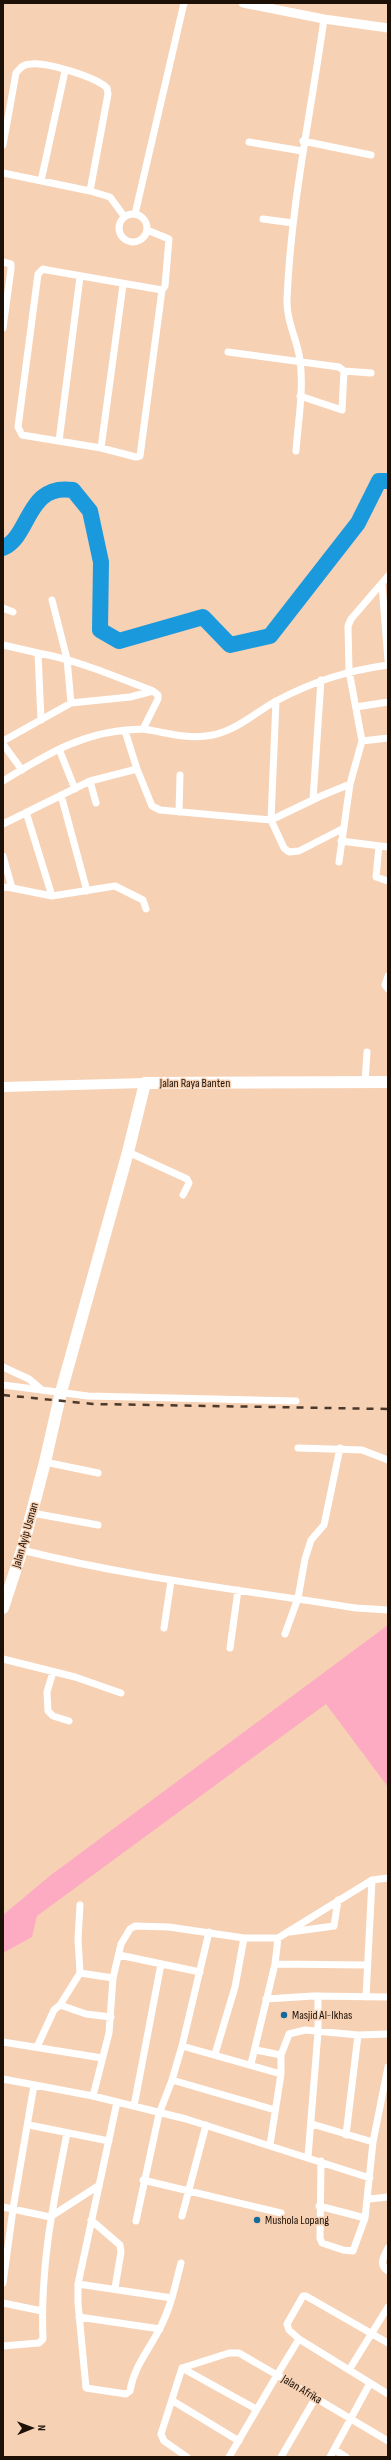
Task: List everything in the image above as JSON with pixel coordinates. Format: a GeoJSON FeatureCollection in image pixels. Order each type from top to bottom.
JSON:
{"type":"FeatureCollection","features":[{"type":"Feature","properties":{"kind":"main road","name":"Jalan Raya Banten"},"geometry":{"type":"LineString","coordinates":[[3,1087],[145,1083],[388,1082]]}},
{"type":"Feature","properties":{"kind":"main road","name":"Jalan Ayip Usman"},"geometry":{"type":"LineString","coordinates":[[3,1608],[22,1550],[45,1462],[60,1392],[128,1152],[145,1083]]}},
{"type":"Feature","properties":{"kind":"street"},"geometry":{"type":"LineString","coordinates":[[135,214],[184,3]]}},
{"type":"Feature","properties":{"kind":"street"},"geometry":{"type":"LineString","coordinates":[[243,3],[324,19],[388,28]]}},
{"type":"Feature","properties":{"kind":"street"},"geometry":{"type":"LineString","coordinates":[[296,451],[300,396],[300,362],[296,335],[287,309],[293,223],[303,141],[314,89],[324,19]]}},
{"type":"Feature","properties":{"kind":"street"},"geometry":{"type":"LineString","coordinates":[[3,144],[16,74],[21,67],[37,63],[94,79],[107,88],[90,191]]}},
{"type":"Feature","properties":{"kind":"street"},"geometry":{"type":"LineString","coordinates":[[42,181],[65,70]]}},
{"type":"Feature","properties":{"kind":"street"},"geometry":{"type":"LineString","coordinates":[[303,141],[371,155]]}},
{"type":"Feature","properties":{"kind":"street"},"geometry":{"type":"LineString","coordinates":[[249,142],[302,151]]}},
{"type":"Feature","properties":{"kind":"street"},"geometry":{"type":"LineString","coordinates":[[3,173],[90,191],[110,197],[124,216]]}},
{"type":"Feature","properties":{"kind":"street"},"geometry":{"type":"LineString","coordinates":[[124,216],[135,214],[142,218],[147,230],[168,239],[166,286],[162,290],[142,452],[140,456],[136,457],[101,448],[22,435],[19,432],[19,420],[38,274],[43,269],[80,277],[162,290]]}},
{"type":"Feature","properties":{"kind":"street"},"geometry":{"type":"LineString","coordinates":[[124,216],[120,230],[127,240],[140,240],[147,230]]}},
{"type":"Feature","properties":{"kind":"street"},"geometry":{"type":"LineString","coordinates":[[263,219],[293,223]]}},
{"type":"Feature","properties":{"kind":"street"},"geometry":{"type":"LineString","coordinates":[[3,262],[11,264],[11,269],[3,328]]}},
{"type":"Feature","properties":{"kind":"street"},"geometry":{"type":"LineString","coordinates":[[60,441],[80,277]]}},
{"type":"Feature","properties":{"kind":"street"},"geometry":{"type":"LineString","coordinates":[[101,448],[123,284]]}},
{"type":"Feature","properties":{"kind":"street"},"geometry":{"type":"LineString","coordinates":[[228,352],[339,367],[344,371],[372,373]]}},
{"type":"Feature","properties":{"kind":"street"},"geometry":{"type":"LineString","coordinates":[[300,396],[342,410],[344,371]]}},
{"type":"Feature","properties":{"kind":"street"},"geometry":{"type":"LineString","coordinates":[[339,862],[342,829],[350,784],[362,741],[349,670],[349,622],[382,585],[388,576]]}},
{"type":"Feature","properties":{"kind":"street"},"geometry":{"type":"LineString","coordinates":[[382,585],[388,660]]}},
{"type":"Feature","properties":{"kind":"street"},"geometry":{"type":"LineString","coordinates":[[52,600],[67,659],[71,703]]}},
{"type":"Feature","properties":{"kind":"street"},"geometry":{"type":"LineString","coordinates":[[3,608],[13,612]]}},
{"type":"Feature","properties":{"kind":"street"},"geometry":{"type":"LineString","coordinates":[[3,645],[67,659],[154,691],[158,695],[158,699],[143,729]]}},
{"type":"Feature","properties":{"kind":"street"},"geometry":{"type":"LineString","coordinates":[[38,653],[41,720]]}},
{"type":"Feature","properties":{"kind":"street"},"geometry":{"type":"LineString","coordinates":[[3,782],[59,749],[82,738],[101,733],[143,729],[194,737],[223,733],[276,701],[321,680],[349,670],[388,665]]}},
{"type":"Feature","properties":{"kind":"street"},"geometry":{"type":"LineString","coordinates":[[313,800],[321,680]]}},
{"type":"Feature","properties":{"kind":"street"},"geometry":{"type":"LineString","coordinates":[[3,741],[71,703],[130,697],[154,691]]}},
{"type":"Feature","properties":{"kind":"street"},"geometry":{"type":"LineString","coordinates":[[276,701],[272,820],[284,848],[289,852],[299,851],[342,829]]}},
{"type":"Feature","properties":{"kind":"street"},"geometry":{"type":"LineString","coordinates":[[356,707],[388,702]]}},
{"type":"Feature","properties":{"kind":"street"},"geometry":{"type":"LineString","coordinates":[[125,731],[137,769],[152,806],[160,810],[272,820],[350,784]]}},
{"type":"Feature","properties":{"kind":"street"},"geometry":{"type":"LineString","coordinates":[[362,741],[388,738]]}},
{"type":"Feature","properties":{"kind":"street"},"geometry":{"type":"LineString","coordinates":[[3,744],[22,770]]}},
{"type":"Feature","properties":{"kind":"street"},"geometry":{"type":"LineString","coordinates":[[59,749],[75,789]]}},
{"type":"Feature","properties":{"kind":"street"},"geometry":{"type":"LineString","coordinates":[[3,824],[90,781],[137,769]]}},
{"type":"Feature","properties":{"kind":"street"},"geometry":{"type":"LineString","coordinates":[[178,812],[180,775]]}},
{"type":"Feature","properties":{"kind":"street"},"geometry":{"type":"LineString","coordinates":[[90,781],[96,803]]}},
{"type":"Feature","properties":{"kind":"street"},"geometry":{"type":"LineString","coordinates":[[61,794],[87,891]]}},
{"type":"Feature","properties":{"kind":"street"},"geometry":{"type":"LineString","coordinates":[[26,812],[52,896]]}},
{"type":"Feature","properties":{"kind":"street"},"geometry":{"type":"LineString","coordinates":[[341,841],[388,846]]}},
{"type":"Feature","properties":{"kind":"street"},"geometry":{"type":"LineString","coordinates":[[379,846],[376,877],[388,881]]}},
{"type":"Feature","properties":{"kind":"street"},"geometry":{"type":"LineString","coordinates":[[3,856],[12,888]]}},
{"type":"Feature","properties":{"kind":"street"},"geometry":{"type":"LineString","coordinates":[[3,887],[52,896],[119,887],[143,900],[146,909]]}},
{"type":"Feature","properties":{"kind":"street"},"geometry":{"type":"LineString","coordinates":[[388,976],[385,985],[388,989]]}},
{"type":"Feature","properties":{"kind":"street"},"geometry":{"type":"LineString","coordinates":[[365,1082],[367,1052]]}},
{"type":"Feature","properties":{"kind":"street"},"geometry":{"type":"LineString","coordinates":[[128,1152],[187,1179],[189,1183],[183,1196]]}},
{"type":"Feature","properties":{"kind":"street"},"geometry":{"type":"LineString","coordinates":[[3,1366],[29,1379],[42,1390]]}},
{"type":"Feature","properties":{"kind":"street"},"geometry":{"type":"LineString","coordinates":[[3,1385],[88,1396],[296,1401]]}},
{"type":"Feature","properties":{"kind":"street"},"geometry":{"type":"LineString","coordinates":[[298,1448],[340,1448],[371,1452],[388,1460]]}},
{"type":"Feature","properties":{"kind":"street"},"geometry":{"type":"LineString","coordinates":[[285,1634],[298,1598],[305,1559],[311,1540],[324,1525],[340,1448]]}},
{"type":"Feature","properties":{"kind":"street"},"geometry":{"type":"LineString","coordinates":[[45,1462],[98,1473]]}},
{"type":"Feature","properties":{"kind":"street"},"geometry":{"type":"LineString","coordinates":[[32,1512],[98,1525]]}},
{"type":"Feature","properties":{"kind":"street"},"geometry":{"type":"LineString","coordinates":[[22,1550],[84,1566],[171,1581],[298,1598],[356,1608],[388,1610]]}},
{"type":"Feature","properties":{"kind":"street"},"geometry":{"type":"LineString","coordinates":[[164,1628],[171,1581]]}},
{"type":"Feature","properties":{"kind":"street"},"geometry":{"type":"LineString","coordinates":[[230,1648],[238,1590]]}},
{"type":"Feature","properties":{"kind":"street"},"geometry":{"type":"LineString","coordinates":[[3,1659],[53,1672],[121,1693]]}},
{"type":"Feature","properties":{"kind":"street"},"geometry":{"type":"LineString","coordinates":[[53,1672],[47,1692],[48,1711],[53,1716],[69,1721]]}},
{"type":"Feature","properties":{"kind":"street"},"geometry":{"type":"LineString","coordinates":[[93,2096],[111,2017],[113,1978],[125,1935],[132,1927],[169,1927],[244,1938],[278,1938],[372,1880],[388,1878]]}},
{"type":"Feature","properties":{"kind":"street"},"geometry":{"type":"LineString","coordinates":[[366,1997],[366,1965],[372,1880]]}},
{"type":"Feature","properties":{"kind":"street"},"geometry":{"type":"LineString","coordinates":[[287,1932],[334,1926],[338,1900]]}},
{"type":"Feature","properties":{"kind":"street"},"geometry":{"type":"LineString","coordinates":[[37,2047],[54,2010],[60,2005],[80,1973],[78,1939],[80,1905]]}},
{"type":"Feature","properties":{"kind":"street"},"geometry":{"type":"LineString","coordinates":[[136,2221],[143,2180],[159,2114],[172,2080],[182,2046],[209,1932]]}},
{"type":"Feature","properties":{"kind":"street"},"geometry":{"type":"LineString","coordinates":[[215,2054],[235,1987],[244,1938]]}},
{"type":"Feature","properties":{"kind":"street"},"geometry":{"type":"LineString","coordinates":[[251,2064],[256,2050],[266,1999],[275,1964],[278,1938]]}},
{"type":"Feature","properties":{"kind":"street"},"geometry":{"type":"LineString","coordinates":[[119,1955],[200,1972]]}},
{"type":"Feature","properties":{"kind":"street"},"geometry":{"type":"LineString","coordinates":[[134,2106],[161,1964]]}},
{"type":"Feature","properties":{"kind":"street"},"geometry":{"type":"LineString","coordinates":[[275,1964],[366,1965]]}},
{"type":"Feature","properties":{"kind":"street"},"geometry":{"type":"LineString","coordinates":[[80,1973],[113,1978]]}},
{"type":"Feature","properties":{"kind":"street"},"geometry":{"type":"LineString","coordinates":[[266,1999],[318,1996],[388,1997]]}},
{"type":"Feature","properties":{"kind":"street"},"geometry":{"type":"LineString","coordinates":[[308,2157],[312,2124],[318,2032],[318,1996]]}},
{"type":"Feature","properties":{"kind":"street"},"geometry":{"type":"LineString","coordinates":[[60,2005],[86,2014],[111,2017]]}},
{"type":"Feature","properties":{"kind":"street"},"geometry":{"type":"LineString","coordinates":[[270,2145],[281,2074],[281,2056],[289,2034],[292,2032],[318,2032],[358,2035],[388,2034]]}},
{"type":"Feature","properties":{"kind":"street"},"geometry":{"type":"LineString","coordinates":[[346,2135],[358,2035]]}},
{"type":"Feature","properties":{"kind":"street"},"geometry":{"type":"LineString","coordinates":[[3,2042],[102,2058]]}},
{"type":"Feature","properties":{"kind":"street"},"geometry":{"type":"LineString","coordinates":[[182,2046],[251,2064],[281,2074]]}},
{"type":"Feature","properties":{"kind":"street"},"geometry":{"type":"LineString","coordinates":[[256,2050],[281,2056]]}},
{"type":"Feature","properties":{"kind":"street"},"geometry":{"type":"LineString","coordinates":[[321,2161],[319,2229],[322,2243],[343,2250],[353,2251],[365,2218],[369,2199],[373,2142],[388,2067]]}},
{"type":"Feature","properties":{"kind":"street"},"geometry":{"type":"LineString","coordinates":[[3,2079],[93,2096],[206,2125],[370,2178]]}},
{"type":"Feature","properties":{"kind":"street"},"geometry":{"type":"LineString","coordinates":[[172,2080],[275,2110]]}},
{"type":"Feature","properties":{"kind":"street"},"geometry":{"type":"LineString","coordinates":[[3,2284],[13,2208],[29,2125],[34,2085]]}},
{"type":"Feature","properties":{"kind":"street"},"geometry":{"type":"LineString","coordinates":[[117,2102],[78,2284],[82,2368],[87,2389],[128,2393],[133,2375],[160,2329],[172,2298],[181,2263]]}},
{"type":"Feature","properties":{"kind":"street"},"geometry":{"type":"LineString","coordinates":[[312,2124],[373,2142]]}},
{"type":"Feature","properties":{"kind":"street"},"geometry":{"type":"LineString","coordinates":[[29,2125],[108,2141]]}},
{"type":"Feature","properties":{"kind":"street"},"geometry":{"type":"LineString","coordinates":[[182,2216],[206,2125]]}},
{"type":"Feature","properties":{"kind":"street"},"geometry":{"type":"LineString","coordinates":[[3,2346],[42,2342],[42,2279],[50,2217],[67,2133]]}},
{"type":"Feature","properties":{"kind":"street"},"geometry":{"type":"LineString","coordinates":[[143,2180],[281,2213]]}},
{"type":"Feature","properties":{"kind":"street"},"geometry":{"type":"LineString","coordinates":[[3,2208],[13,2208],[50,2217],[98,2186]]}},
{"type":"Feature","properties":{"kind":"street"},"geometry":{"type":"LineString","coordinates":[[369,2199],[388,2197]]}},
{"type":"Feature","properties":{"kind":"street"},"geometry":{"type":"LineString","coordinates":[[319,2206],[365,2218]]}},
{"type":"Feature","properties":{"kind":"street"},"geometry":{"type":"LineString","coordinates":[[91,2220],[120,2245],[121,2252],[115,2288]]}},
{"type":"Feature","properties":{"kind":"street"},"geometry":{"type":"LineString","coordinates":[[388,2248],[382,2261],[382,2265],[388,2271]]}},
{"type":"Feature","properties":{"kind":"street"},"geometry":{"type":"LineString","coordinates":[[78,2284],[115,2288],[172,2298]]}},
{"type":"Feature","properties":{"kind":"street"},"geometry":{"type":"LineString","coordinates":[[388,2343],[306,2296],[303,2296],[297,2304],[286,2324],[289,2330],[299,2339],[388,2394]]}},
{"type":"Feature","properties":{"kind":"street"},"geometry":{"type":"LineString","coordinates":[[3,2303],[42,2311]]}},
{"type":"Feature","properties":{"kind":"street"},"geometry":{"type":"LineString","coordinates":[[349,2370],[388,2307]]}},
{"type":"Feature","properties":{"kind":"street"},"geometry":{"type":"LineString","coordinates":[[79,2317],[160,2329]]}},
{"type":"Feature","properties":{"kind":"street","name":"Jalan Afrika"},"geometry":{"type":"LineString","coordinates":[[299,2339],[277,2375],[388,2441]]}},
{"type":"Feature","properties":{"kind":"street"},"geometry":{"type":"LineString","coordinates":[[182,2368],[229,2353],[239,2353],[277,2375],[256,2409],[232,2456]]}},
{"type":"Feature","properties":{"kind":"street"},"geometry":{"type":"LineString","coordinates":[[182,2368],[173,2401],[161,2434],[162,2438],[187,2457]]}},
{"type":"Feature","properties":{"kind":"street"},"geometry":{"type":"LineString","coordinates":[[182,2368],[256,2409]]}},
{"type":"Feature","properties":{"kind":"street"},"geometry":{"type":"LineString","coordinates":[[330,2457],[370,2383]]}},
{"type":"Feature","properties":{"kind":"street"},"geometry":{"type":"LineString","coordinates":[[281,2457],[316,2398]]}},
{"type":"Feature","properties":{"kind":"street"},"geometry":{"type":"LineString","coordinates":[[173,2401],[239,2441]]}},
{"type":"Feature","properties":{"kind":"street"},"geometry":{"type":"LineString","coordinates":[[335,2450],[346,2457]]}},
{"type":"Feature","properties":{"kind":"shaded area"},"geometry":{"type":"Polygon","coordinates":[[[388,1625],[388,1787],[326,1704],[37,1916],[32,1937],[3,1953],[3,1915],[51,1875],[388,1625]]]}},
{"type":"Feature","properties":{"kind":"waterway"},"geometry":{"type":"LineString","coordinates":[[3,548],[12,542],[38,502],[46,494],[58,490],[73,490],[90,511],[101,562],[100,630],[119,641],[203,617],[230,645],[270,636],[358,523],[379,481],[388,481]]}},
{"type":"Feature","properties":{"kind":"railway"},"geometry":{"type":"LineString","coordinates":[[3,1395],[93,1404],[388,1409]]}},
{"type":"Feature","properties":{"kind":"place","name":"Masjid Al-Ikhas"},"geometry":{"type":"Point","coordinates":[284,2015]}},
{"type":"Feature","properties":{"kind":"place","name":"Mushola Lopang"},"geometry":{"type":"Point","coordinates":[257,2220]}}]}
